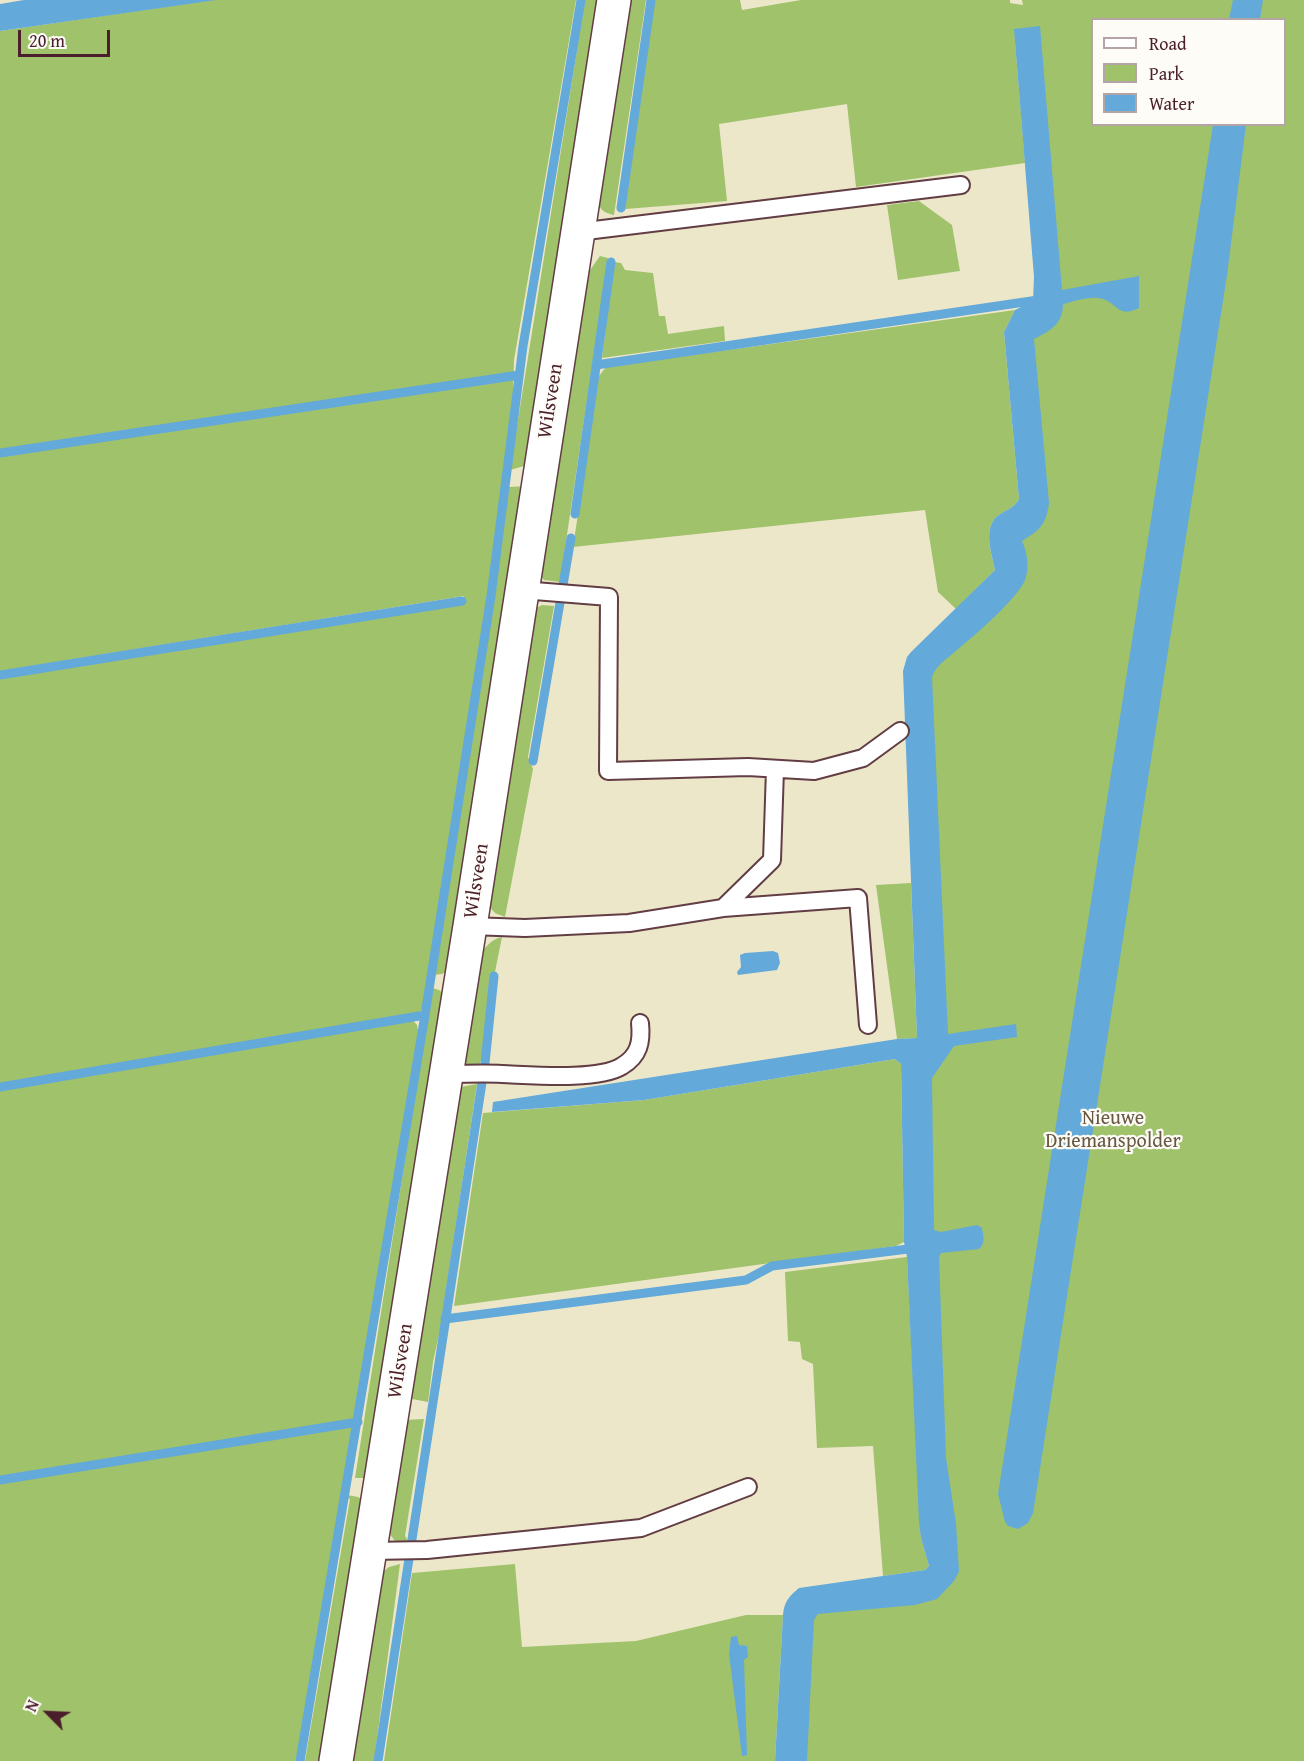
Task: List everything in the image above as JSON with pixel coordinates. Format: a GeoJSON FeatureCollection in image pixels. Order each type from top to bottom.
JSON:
{"type":"FeatureCollection","features":[{"type":"Feature","properties":{"kind":"street","name":"Wilsveen"},"geometry":{"type":"LineString","coordinates":[[336,1761],[370,1551],[460,1074],[470,926],[614,0]]}},
{"type":"Feature","properties":{"kind":"lane"},"geometry":{"type":"LineString","coordinates":[[578,232],[961,185]]}},
{"type":"Feature","properties":{"kind":"lane"},"geometry":{"type":"LineString","coordinates":[[522,590],[609,597],[609,771],[748,767],[814,771],[863,758],[900,731]]}},
{"type":"Feature","properties":{"kind":"lane"},"geometry":{"type":"LineString","coordinates":[[723,908],[772,860],[775,769]]}},
{"type":"Feature","properties":{"kind":"lane"},"geometry":{"type":"LineString","coordinates":[[470,926],[525,928],[628,923],[723,908],[858,898],[868,1025]]}},
{"type":"Feature","properties":{"kind":"lane"},"geometry":{"type":"LineString","coordinates":[[460,1074],[573,1076],[610,1071],[622,1066],[639,1048],[642,1037],[640,1023]]}},
{"type":"Feature","properties":{"kind":"lane"},"geometry":{"type":"LineString","coordinates":[[370,1551],[427,1550],[641,1528],[748,1487]]}},
{"type":"Feature","properties":{"kind":"green space"},"geometry":{"type":"Polygon","coordinates":[[[212,0],[576,0],[514,360],[513,395],[487,599],[425,1003],[420,1012],[409,1016],[417,1025],[419,1035],[354,1435],[297,1761],[0,1761],[0,678],[465,602],[464,596],[0,671],[0,31],[212,0]]]}},
{"type":"Feature","properties":{"kind":"green space"},"geometry":{"type":"Polygon","coordinates":[[[585,0],[602,0],[531,464],[510,470],[585,0]]]}},
{"type":"Feature","properties":{"kind":"green space"},"geometry":{"type":"Polygon","coordinates":[[[626,0],[646,0],[614,215],[602,209],[596,196],[626,0]]]}},
{"type":"Feature","properties":{"kind":"green space","name":"Nieuwe Driemanspolder"},"geometry":{"type":"Polygon","coordinates":[[[654,0],[740,0],[742,10],[801,0],[1010,0],[1010,3],[1023,5],[1022,0],[1304,0],[1304,1761],[794,1761],[806,1598],[945,1574],[919,1055],[926,666],[1022,573],[1015,521],[1029,500],[1013,332],[1041,297],[1014,29],[1025,163],[856,187],[847,104],[719,124],[727,201],[625,209],[654,0]]]}},
{"type":"Feature","properties":{"kind":"green space"},"geometry":{"type":"Polygon","coordinates":[[[919,201],[952,225],[960,271],[898,280],[887,205],[919,201]]]}},
{"type":"Feature","properties":{"kind":"green space"},"geometry":{"type":"Polygon","coordinates":[[[600,256],[608,258],[560,582],[544,580],[541,576],[583,280],[600,256]]]}},
{"type":"Feature","properties":{"kind":"green space"},"geometry":{"type":"Polygon","coordinates":[[[614,262],[621,263],[625,270],[653,273],[659,316],[665,316],[668,334],[724,326],[725,341],[602,358],[614,262]]]}},
{"type":"Feature","properties":{"kind":"green space"},"geometry":{"type":"Polygon","coordinates":[[[1015,310],[1004,332],[1019,499],[1012,507],[996,517],[992,523],[989,536],[995,570],[956,609],[938,592],[925,510],[573,547],[599,376],[606,367],[1015,310]]]}},
{"type":"Feature","properties":{"kind":"green space"},"geometry":{"type":"Polygon","coordinates":[[[527,486],[451,969],[434,975],[508,487],[527,486]]]}},
{"type":"Feature","properties":{"kind":"green space"},"geometry":{"type":"Polygon","coordinates":[[[542,605],[554,606],[528,757],[533,769],[505,917],[495,913],[486,903],[536,608],[542,605]]]}},
{"type":"Feature","properties":{"kind":"green space"},"geometry":{"type":"Polygon","coordinates":[[[911,883],[917,1038],[897,1039],[876,885],[911,883]]]}},
{"type":"Feature","properties":{"kind":"green space"},"geometry":{"type":"Polygon","coordinates":[[[502,937],[495,972],[491,974],[482,1057],[479,1066],[469,1066],[464,1064],[477,957],[491,942],[502,937]]]}},
{"type":"Feature","properties":{"kind":"green space"},"geometry":{"type":"Polygon","coordinates":[[[432,988],[439,990],[447,997],[365,1478],[355,1478],[432,988]]]}},
{"type":"Feature","properties":{"kind":"green space"},"geometry":{"type":"Polygon","coordinates":[[[895,1059],[901,1064],[904,1242],[896,1246],[454,1306],[483,1113],[644,1100],[895,1059]]]}},
{"type":"Feature","properties":{"kind":"green space"},"geometry":{"type":"Polygon","coordinates":[[[477,1084],[428,1402],[407,1398],[461,1087],[477,1084]]]}},
{"type":"Feature","properties":{"kind":"green space"},"geometry":{"type":"Polygon","coordinates":[[[907,1257],[921,1538],[929,1566],[925,1570],[883,1576],[873,1446],[817,1448],[813,1364],[802,1359],[800,1342],[788,1341],[785,1272],[907,1257]]]}},
{"type":"Feature","properties":{"kind":"green space"},"geometry":{"type":"Polygon","coordinates":[[[424,1419],[405,1536],[406,1544],[398,1545],[386,1529],[404,1420],[424,1419]]]}},
{"type":"Feature","properties":{"kind":"green space"},"geometry":{"type":"Polygon","coordinates":[[[347,1495],[363,1500],[325,1761],[305,1761],[350,1499],[346,1497],[347,1495]]]}},
{"type":"Feature","properties":{"kind":"green space"},"geometry":{"type":"Polygon","coordinates":[[[400,1564],[374,1761],[349,1761],[380,1574],[389,1567],[400,1564]]]}},
{"type":"Feature","properties":{"kind":"green space"},"geometry":{"type":"Polygon","coordinates":[[[515,1564],[522,1647],[636,1641],[746,1615],[783,1615],[775,1761],[384,1761],[412,1573],[515,1564]]]}},
{"type":"Feature","properties":{"kind":"water"},"geometry":{"type":"Polygon","coordinates":[[[24,0],[216,0],[0,31],[0,4],[24,0]]]}},
{"type":"Feature","properties":{"kind":"water"},"geometry":{"type":"Polygon","coordinates":[[[1233,0],[1263,0],[1260,18],[1229,18],[1233,0]]]}},
{"type":"Feature","properties":{"kind":"water"},"geometry":{"type":"Polygon","coordinates":[[[1040,26],[1062,290],[1139,276],[1139,308],[1127,312],[1119,310],[1103,299],[1093,298],[1063,304],[1058,322],[1050,330],[1034,339],[1049,503],[1046,517],[1038,530],[1022,541],[1027,563],[1023,585],[974,636],[939,665],[932,677],[948,1034],[1016,1024],[1017,1037],[954,1046],[932,1078],[934,1230],[941,1232],[977,1225],[982,1228],[984,1239],[979,1249],[941,1253],[939,1257],[946,1458],[956,1524],[959,1571],[954,1581],[937,1599],[915,1605],[818,1614],[814,1620],[807,1761],[775,1761],[783,1615],[790,1597],[799,1588],[925,1570],[929,1566],[919,1522],[907,1257],[904,1242],[901,1064],[895,1059],[644,1100],[492,1112],[493,1102],[897,1039],[917,1038],[903,671],[911,652],[995,570],[989,536],[992,523],[996,517],[1012,507],[1019,499],[1004,332],[1015,310],[1033,301],[1034,277],[1014,29],[1040,26]]]}},
{"type":"Feature","properties":{"kind":"water"},"geometry":{"type":"Polygon","coordinates":[[[1213,126],[1246,126],[1227,275],[1033,1513],[1028,1523],[1018,1529],[1008,1526],[998,1494],[1213,126]]]}},
{"type":"Feature","properties":{"kind":"water"},"geometry":{"type":"Polygon","coordinates":[[[773,951],[778,953],[780,963],[777,970],[738,975],[737,972],[741,967],[740,955],[773,951]]]}},
{"type":"Feature","properties":{"kind":"water"},"geometry":{"type":"Polygon","coordinates":[[[737,1636],[739,1645],[747,1646],[748,1657],[744,1660],[747,1755],[742,1756],[729,1654],[731,1637],[737,1636]]]}},
{"type":"Feature","properties":{"kind":"waterway"},"geometry":{"type":"LineString","coordinates":[[300,1761],[425,1015],[491,596],[523,346],[581,0]]}},
{"type":"Feature","properties":{"kind":"waterway"},"geometry":{"type":"LineString","coordinates":[[621,208],[651,0]]}},
{"type":"Feature","properties":{"kind":"waterway"},"geometry":{"type":"LineString","coordinates":[[575,514],[611,262]]}},
{"type":"Feature","properties":{"kind":"waterway"},"geometry":{"type":"LineString","coordinates":[[596,365],[1045,299]]}},
{"type":"Feature","properties":{"kind":"waterway"},"geometry":{"type":"LineString","coordinates":[[0,453],[519,375]]}},
{"type":"Feature","properties":{"kind":"waterway"},"geometry":{"type":"LineString","coordinates":[[533,761],[571,538]]}},
{"type":"Feature","properties":{"kind":"waterway"},"geometry":{"type":"LineString","coordinates":[[0,675],[462,601]]}},
{"type":"Feature","properties":{"kind":"waterway"},"geometry":{"type":"LineString","coordinates":[[378,1761],[485,1063],[494,976]]}},
{"type":"Feature","properties":{"kind":"waterway"},"geometry":{"type":"LineString","coordinates":[[0,1087],[425,1015]]}},
{"type":"Feature","properties":{"kind":"waterway"},"geometry":{"type":"LineString","coordinates":[[445,1319],[746,1280],[772,1266],[916,1248]]}},
{"type":"Feature","properties":{"kind":"waterway"},"geometry":{"type":"LineString","coordinates":[[0,1480],[358,1422]]}}]}
